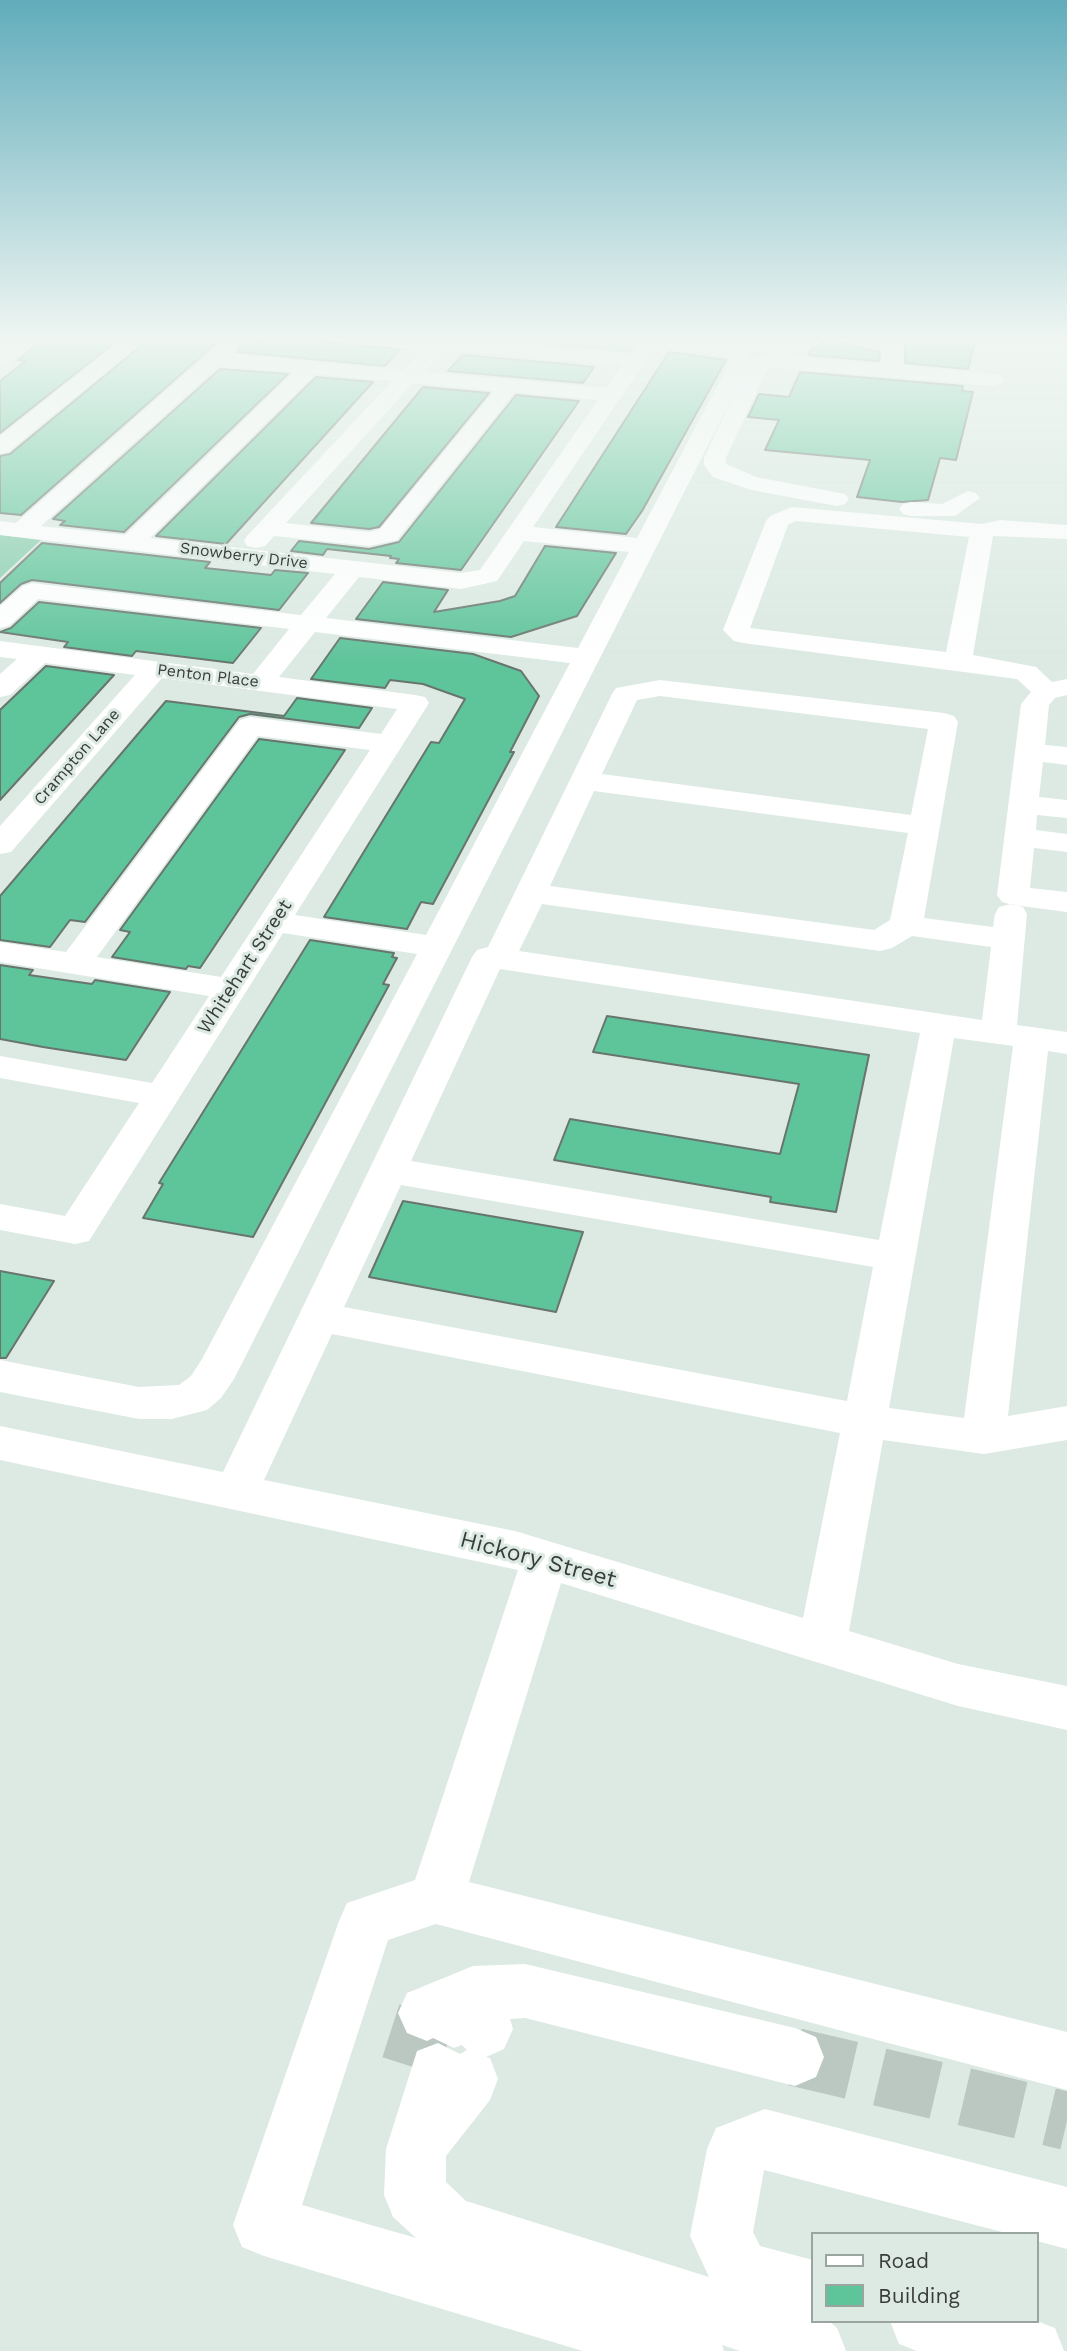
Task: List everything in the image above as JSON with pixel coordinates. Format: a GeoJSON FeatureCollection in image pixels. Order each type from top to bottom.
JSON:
{"type":"FeatureCollection","features":[{"type":"Feature","properties":{"kind":"street"},"geometry":{"type":"LineString","coordinates":[[10,529],[110,446]]}},
{"type":"Feature","properties":{"kind":"street"},"geometry":{"type":"LineString","coordinates":[[131,543],[231,446]]}},
{"type":"Feature","properties":{"kind":"street"},"geometry":{"type":"LineString","coordinates":[[242,556],[344,446]]}},
{"type":"Feature","properties":{"kind":"street"},"geometry":{"type":"LineString","coordinates":[[268,528],[369,539],[388,535],[461,446]]}},
{"type":"Feature","properties":{"kind":"street"},"geometry":{"type":"LineString","coordinates":[[578,446],[518,533],[645,546]]}},
{"type":"Feature","properties":{"kind":"street"},"geometry":{"type":"LineString","coordinates":[[0,1376],[139,1403],[172,1403],[191,1399],[206,1387],[219,1368],[697,446]]}},
{"type":"Feature","properties":{"kind":"street"},"geometry":{"type":"LineString","coordinates":[[721,446],[715,465],[721,472],[751,483],[906,509],[947,511],[968,499]]}},
{"type":"Feature","properties":{"kind":"street"},"geometry":{"type":"LineString","coordinates":[[984,1437],[1032,1038],[1008,939],[1035,704],[1056,689],[1026,673],[958,661],[755,638],[736,630],[778,521],[792,514],[982,531],[1000,527],[1067,532]]}},
{"type":"Feature","properties":{"kind":"street","name":"Snowberry Drive"},"geometry":{"type":"LineString","coordinates":[[10,529],[461,582],[488,576],[518,533]]}},
{"type":"Feature","properties":{"kind":"street"},"geometry":{"type":"LineString","coordinates":[[958,661],[982,531]]}},
{"type":"Feature","properties":{"kind":"street"},"geometry":{"type":"LineString","coordinates":[[260,683],[352,569]]}},
{"type":"Feature","properties":{"kind":"street"},"geometry":{"type":"LineString","coordinates":[[0,620],[32,591],[587,657]]}},
{"type":"Feature","properties":{"kind":"street","name":"Penton Place"},"geometry":{"type":"LineString","coordinates":[[0,649],[415,703]]}},
{"type":"Feature","properties":{"kind":"street"},"geometry":{"type":"LineString","coordinates":[[0,689],[39,654]]}},
{"type":"Feature","properties":{"kind":"street","name":"Crampton Lane"},"geometry":{"type":"LineString","coordinates":[[0,845],[155,669]]}},
{"type":"Feature","properties":{"kind":"street"},"geometry":{"type":"LineString","coordinates":[[499,959],[533,893],[625,694],[660,688],[944,722],[906,925]]}},
{"type":"Feature","properties":{"kind":"street","name":"Whitehart Street"},"geometry":{"type":"LineString","coordinates":[[0,1217],[75,1231],[415,703]]}},
{"type":"Feature","properties":{"kind":"street"},"geometry":{"type":"LineString","coordinates":[[75,964],[250,726],[389,744]]}},
{"type":"Feature","properties":{"kind":"street"},"geometry":{"type":"LineString","coordinates":[[1030,752],[1067,756]]}},
{"type":"Feature","properties":{"kind":"street"},"geometry":{"type":"LineString","coordinates":[[585,781],[926,826]]}},
{"type":"Feature","properties":{"kind":"street"},"geometry":{"type":"LineString","coordinates":[[1024,804],[1067,809]]}},
{"type":"Feature","properties":{"kind":"street"},"geometry":{"type":"LineString","coordinates":[[1020,837],[1067,843]]}},
{"type":"Feature","properties":{"kind":"street"},"geometry":{"type":"LineString","coordinates":[[533,893],[880,941],[906,925],[1008,939]]}},
{"type":"Feature","properties":{"kind":"street"},"geometry":{"type":"LineString","coordinates":[[1013,895],[1067,902]]}},
{"type":"Feature","properties":{"kind":"street"},"geometry":{"type":"LineString","coordinates":[[274,922],[437,947]]}},
{"type":"Feature","properties":{"kind":"street"},"geometry":{"type":"LineString","coordinates":[[0,952],[231,989]]}},
{"type":"Feature","properties":{"kind":"street"},"geometry":{"type":"LineString","coordinates":[[236,1492],[489,957],[1032,1038]]}},
{"type":"Feature","properties":{"kind":"street"},"geometry":{"type":"LineString","coordinates":[[822,1642],[939,1026]]}},
{"type":"Feature","properties":{"kind":"street"},"geometry":{"type":"LineString","coordinates":[[0,1067],[162,1096]]}},
{"type":"Feature","properties":{"kind":"street"},"geometry":{"type":"LineString","coordinates":[[388,1170],[896,1256]]}},
{"type":"Feature","properties":{"kind":"street"},"geometry":{"type":"LineString","coordinates":[[319,1317],[866,1420],[984,1437],[1067,1423]]}},
{"type":"Feature","properties":{"kind":"street","name":"Hickory Street"},"geometry":{"type":"LineString","coordinates":[[0,1443],[545,1558],[958,1685],[1067,1708]]}},
{"type":"Feature","properties":{"kind":"street"},"geometry":{"type":"LineString","coordinates":[[436,1899],[545,1558]]}},
{"type":"Feature","properties":{"kind":"street"},"geometry":{"type":"LineString","coordinates":[[692,2351],[264,2225],[366,1921],[436,1899],[1067,2061]]}},
{"type":"Feature","properties":{"kind":"street"},"geometry":{"type":"LineString","coordinates":[[795,2057],[525,1991],[451,2039],[416,2149],[415,2195],[448,2227],[800,2338],[814,2351]]}},
{"type":"Feature","properties":{"kind":"street"},"geometry":{"type":"LineString","coordinates":[[811,2291],[740,2272],[721,2236],[737,2149],[765,2139],[1067,2218]]}},
{"type":"Feature","properties":{"kind":"street"},"geometry":{"type":"LineString","coordinates":[[929,2323],[1032,2351]]}},
{"type":"Feature","properties":{"kind":"green space"},"geometry":{"type":"Polygon","coordinates":[[[0,535],[41,540],[0,578],[0,535]]]}},
{"type":"Feature","properties":{"kind":"building"},"geometry":{"type":"Polygon","coordinates":[[[20,446],[100,446],[21,515],[0,513],[0,456],[10,454],[20,446]]]}},
{"type":"Feature","properties":{"kind":"building"},"geometry":{"type":"Polygon","coordinates":[[[135,446],[214,446],[124,532],[60,525],[65,521],[53,519],[135,446]]]}},
{"type":"Feature","properties":{"kind":"building"},"geometry":{"type":"Polygon","coordinates":[[[247,446],[315,446],[226,544],[156,536],[247,446]]]}},
{"type":"Feature","properties":{"kind":"building"},"geometry":{"type":"Polygon","coordinates":[[[375,446],[446,446],[379,527],[369,529],[311,523],[375,446]]]}},
{"type":"Feature","properties":{"kind":"building"},"geometry":{"type":"Polygon","coordinates":[[[476,446],[548,446],[461,570],[396,563],[399,559],[390,558],[391,556],[327,549],[323,555],[291,551],[299,541],[369,549],[399,542],[476,446]]]}},
{"type":"Feature","properties":{"kind":"building"},"geometry":{"type":"Polygon","coordinates":[[[608,446],[678,446],[626,534],[556,527],[608,446]]]}},
{"type":"Feature","properties":{"kind":"building"},"geometry":{"type":"Polygon","coordinates":[[[767,446],[960,446],[956,460],[940,458],[928,500],[902,502],[857,497],[870,460],[765,450],[767,446]]]}},
{"type":"Feature","properties":{"kind":"building"},"geometry":{"type":"Polygon","coordinates":[[[42,543],[210,562],[205,568],[271,575],[275,570],[308,573],[279,610],[32,580],[21,584],[0,603],[0,583],[42,543]]]}},
{"type":"Feature","properties":{"kind":"building"},"geometry":{"type":"Polygon","coordinates":[[[545,546],[616,553],[577,616],[511,637],[356,619],[383,582],[448,590],[434,612],[515,596],[545,546]]]}},
{"type":"Feature","properties":{"kind":"building"},"geometry":{"type":"Polygon","coordinates":[[[39,602],[261,628],[233,663],[136,651],[132,656],[64,647],[68,642],[0,632],[11,628],[39,602]]]}},
{"type":"Feature","properties":{"kind":"building"},"geometry":{"type":"Polygon","coordinates":[[[340,638],[473,654],[521,671],[539,696],[510,752],[514,752],[433,904],[421,902],[407,929],[324,917],[431,742],[439,743],[465,699],[423,684],[390,680],[385,688],[311,679],[340,638]]]}},
{"type":"Feature","properties":{"kind":"building"},"geometry":{"type":"Polygon","coordinates":[[[46,666],[114,675],[0,800],[0,710],[46,666]]]}},
{"type":"Feature","properties":{"kind":"building"},"geometry":{"type":"Polygon","coordinates":[[[297,698],[372,708],[359,728],[250,714],[239,717],[85,922],[70,920],[50,947],[0,940],[0,896],[166,701],[284,716],[297,698]]]}},
{"type":"Feature","properties":{"kind":"building"},"geometry":{"type":"Polygon","coordinates":[[[259,739],[345,750],[200,968],[188,966],[186,969],[112,957],[130,932],[120,930],[259,739]]]}},
{"type":"Feature","properties":{"kind":"building"},"geometry":{"type":"Polygon","coordinates":[[[310,940],[394,953],[392,957],[397,958],[383,984],[389,985],[253,1237],[143,1218],[163,1184],[159,1183],[310,940]]]}},
{"type":"Feature","properties":{"kind":"building"},"geometry":{"type":"Polygon","coordinates":[[[0,965],[33,970],[29,975],[92,984],[95,980],[170,992],[126,1060],[43,1047],[0,1039],[0,965]]]}},
{"type":"Feature","properties":{"kind":"building"},"geometry":{"type":"Polygon","coordinates":[[[607,1016],[869,1055],[836,1212],[770,1202],[771,1197],[554,1160],[570,1119],[780,1154],[799,1084],[593,1052],[607,1016]]]}},
{"type":"Feature","properties":{"kind":"building"},"geometry":{"type":"Polygon","coordinates":[[[403,1201],[583,1232],[556,1312],[369,1277],[403,1201]]]}},
{"type":"Feature","properties":{"kind":"building"},"geometry":{"type":"Polygon","coordinates":[[[0,1271],[54,1281],[6,1358],[0,1358],[0,1271]]]}},
{"type":"Feature","properties":{"kind":"tunnel"},"geometry":{"type":"LineString","coordinates":[[410,2066],[427,2013]]}},
{"type":"Feature","properties":{"kind":"tunnel"},"geometry":{"type":"LineString","coordinates":[[795,2057],[1067,2121]]}}]}
